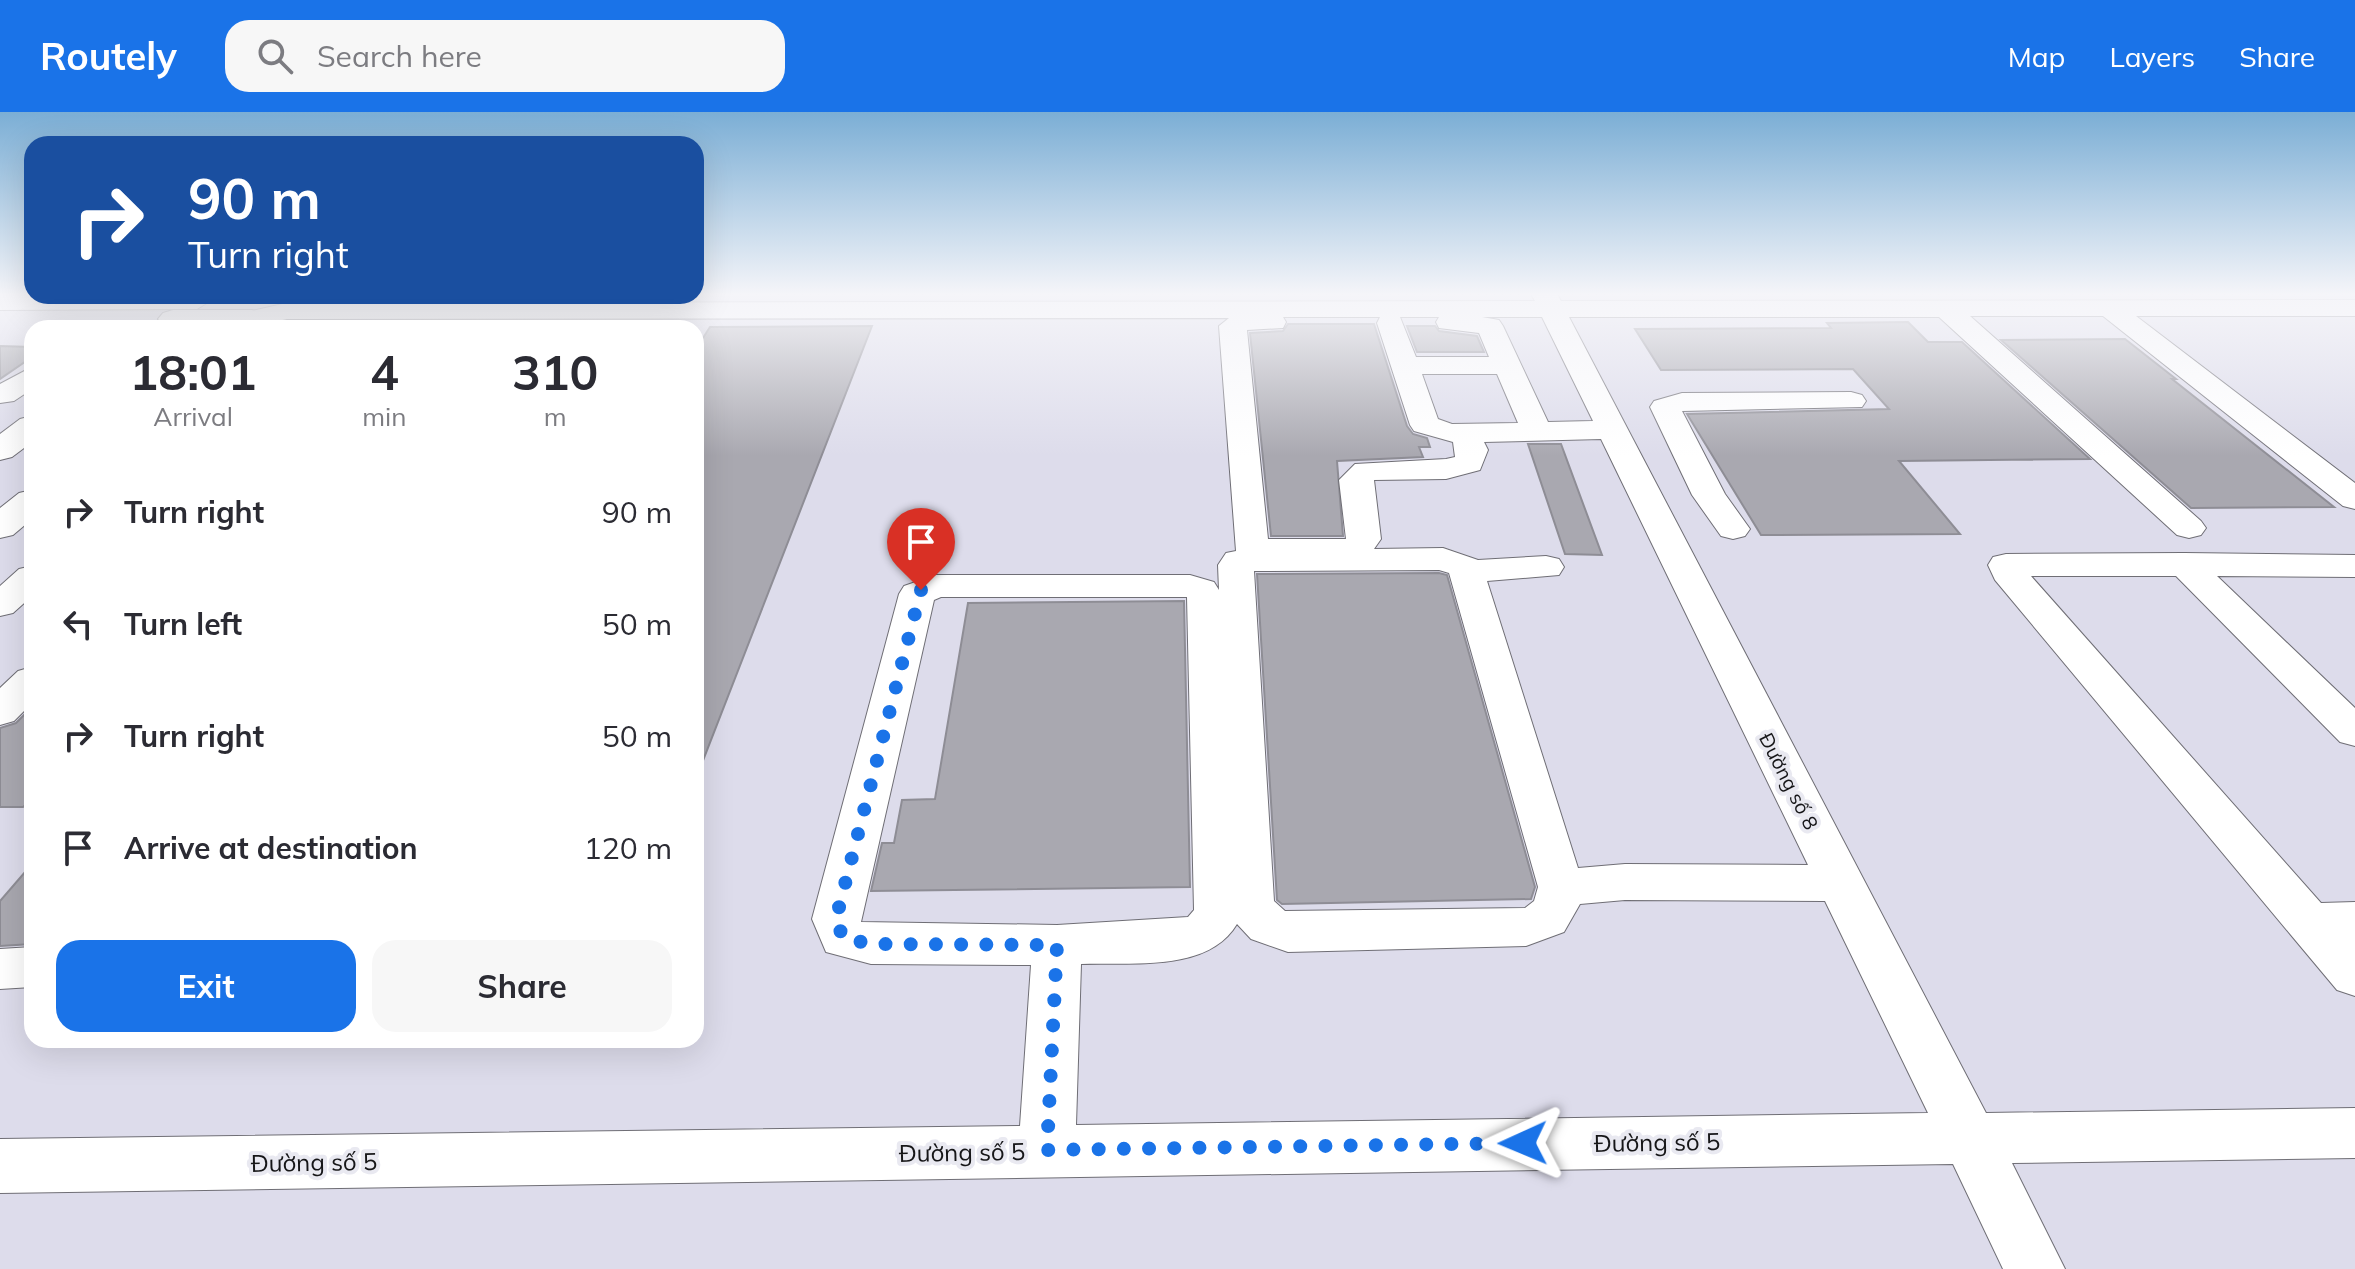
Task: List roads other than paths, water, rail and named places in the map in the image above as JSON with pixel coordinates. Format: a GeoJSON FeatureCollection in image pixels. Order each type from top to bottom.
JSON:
{"type":"FeatureCollection","features":[{"type":"Feature","properties":{"kind":"main road"},"geometry":{"type":"LineString","coordinates":[[0,450],[24,432]]}},
{"type":"Feature","properties":{"kind":"main road"},"geometry":{"type":"LineString","coordinates":[[0,527],[24,508]]}},
{"type":"Feature","properties":{"kind":"street"},"geometry":{"type":"LineString","coordinates":[[1237,348],[1252,549],[1356,549],[1364,539],[1355,480],[1358,474],[1366,471],[1446,469],[1469,463],[1472,450],[1464,433]]}},
{"type":"Feature","properties":{"kind":"street"},"geometry":{"type":"LineString","coordinates":[[1399,348],[1425,425],[1449,433],[1613,430]]}},
{"type":"Feature","properties":{"kind":"street"},"geometry":{"type":"LineString","coordinates":[[1499,348],[1537,431]]}},
{"type":"Feature","properties":{"kind":"street","name":"Đường số 8"},"geometry":{"type":"LineString","coordinates":[[1571,348],[2035,1269]]}},
{"type":"Feature","properties":{"kind":"street"},"geometry":{"type":"LineString","coordinates":[[1985,348],[2186,546],[2355,732]]}},
{"type":"Feature","properties":{"kind":"street"},"geometry":{"type":"LineString","coordinates":[[2161,348],[2355,499]]}},
{"type":"Feature","properties":{"kind":"street"},"geometry":{"type":"LineString","coordinates":[[1405,365],[1507,366]]}},
{"type":"Feature","properties":{"kind":"street"},"geometry":{"type":"LineString","coordinates":[[1733,529],[1709,495],[1665,407],[1682,402],[1851,401]]}},
{"type":"Feature","properties":{"kind":"street"},"geometry":{"type":"LineString","coordinates":[[1647,498],[1709,495]]}},
{"type":"Feature","properties":{"kind":"street"},"geometry":{"type":"LineString","coordinates":[[2355,566],[2186,546],[2006,565],[2017,584],[2355,975]]}},
{"type":"Feature","properties":{"kind":"street"},"geometry":{"type":"LineString","coordinates":[[1250,559],[1443,559],[1454,560],[1466,571],[1561,887],[1556,910],[1543,923],[1526,927],[1288,933],[1268,925],[1251,908],[1236,565],[1250,559]]}},
{"type":"Feature","properties":{"kind":"street"},"geometry":{"type":"LineString","coordinates":[[1466,571],[1546,567]]}},
{"type":"Feature","properties":{"kind":"street"},"geometry":{"type":"LineString","coordinates":[[0,605],[24,584]]}},
{"type":"Feature","properties":{"kind":"street"},"geometry":{"type":"LineString","coordinates":[[936,586],[1190,586],[1201,590],[1205,597],[1217,821],[1218,915],[1205,931],[1182,940],[1057,945],[871,944],[843,938],[836,919],[917,594],[936,586]]}},
{"type":"Feature","properties":{"kind":"street"},"geometry":{"type":"LineString","coordinates":[[0,711],[24,688]]}},
{"type":"Feature","properties":{"kind":"street"},"geometry":{"type":"LineString","coordinates":[[1561,887],[1625,882],[1840,883]]}},
{"type":"Feature","properties":{"kind":"street"},"geometry":{"type":"LineString","coordinates":[[2308,922],[2355,921]]}},
{"type":"Feature","properties":{"kind":"street"},"geometry":{"type":"LineString","coordinates":[[1047,1150],[1057,945]]}},
{"type":"Feature","properties":{"kind":"street"},"geometry":{"type":"LineString","coordinates":[[0,969],[24,968]]}},
{"type":"Feature","properties":{"kind":"street","name":"Đường số 5"},"geometry":{"type":"LineString","coordinates":[[0,1166],[2355,1133]]}}]}
